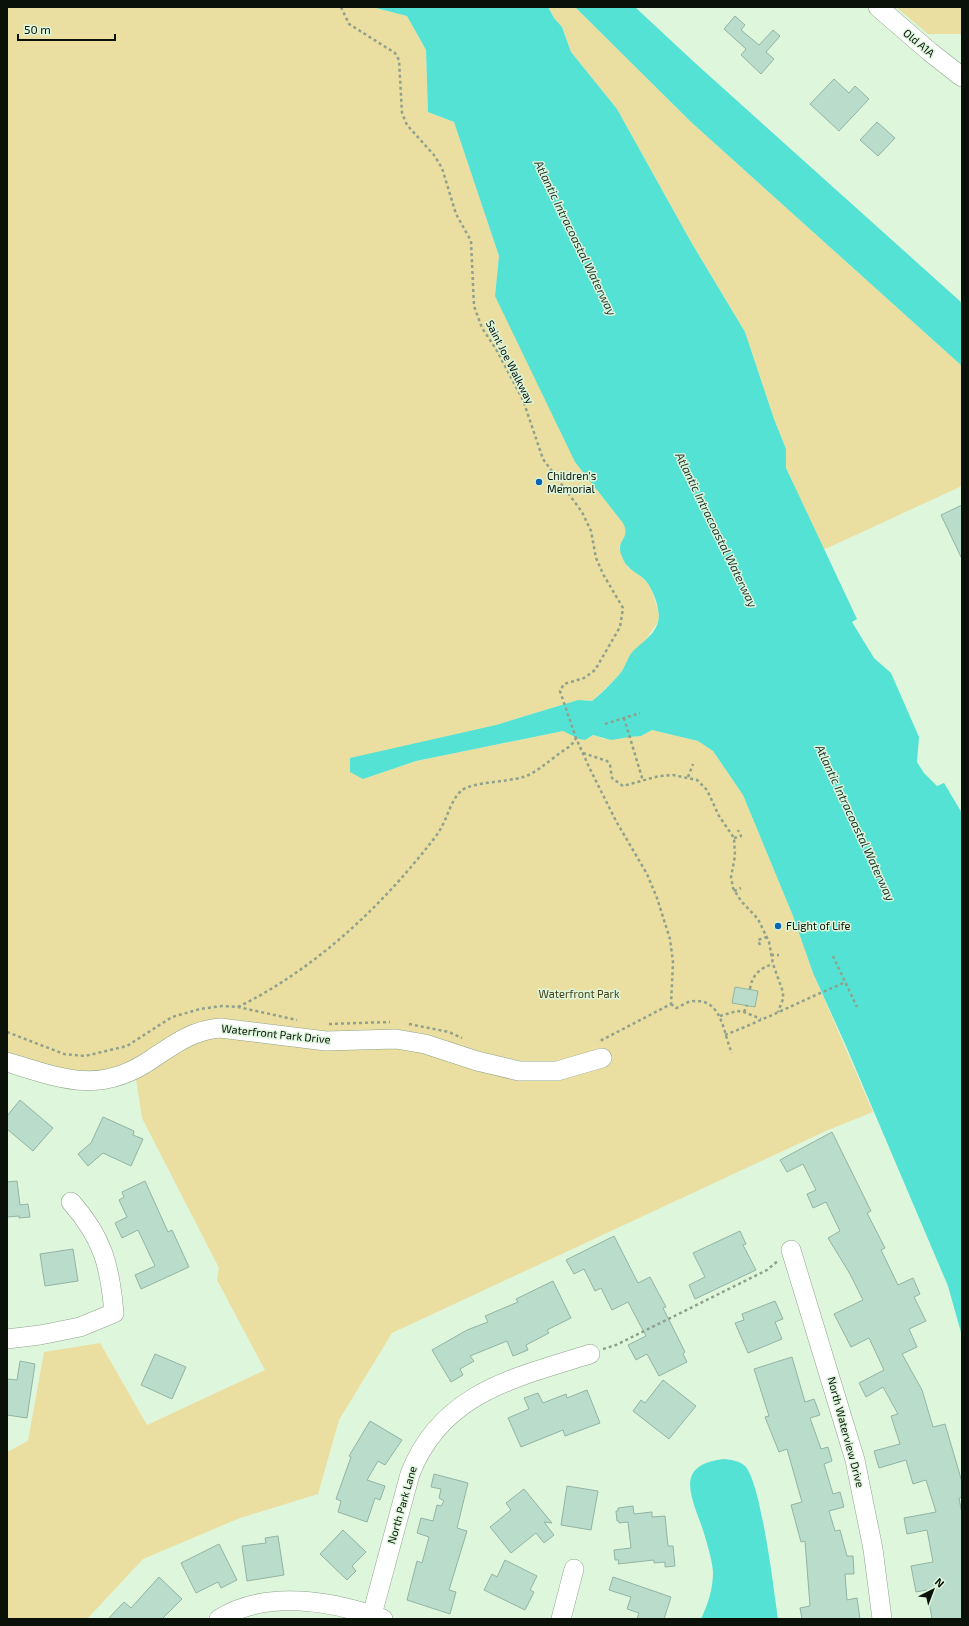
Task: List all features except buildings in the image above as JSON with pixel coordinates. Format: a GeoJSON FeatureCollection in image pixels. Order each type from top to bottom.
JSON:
{"type":"FeatureCollection","features":[{"type":"Feature","properties":{"kind":"street","name":"Old A1A"},"geometry":{"type":"LineString","coordinates":[[878,7],[930,52],[962,77]]}},
{"type":"Feature","properties":{"kind":"street","name":"Waterfront Park Drive"},"geometry":{"type":"LineString","coordinates":[[7,1062],[58,1077],[87,1081],[108,1080],[138,1068],[193,1034],[210,1028],[326,1041],[396,1039],[425,1044],[498,1067],[538,1072],[557,1071],[598,1051]]}},
{"type":"Feature","properties":{"kind":"street"},"geometry":{"type":"LineString","coordinates":[[7,1339],[40,1335],[80,1327],[114,1313],[111,1280],[101,1246],[87,1221],[71,1202]]}},
{"type":"Feature","properties":{"kind":"street","name":"North Waterview Drive"},"geometry":{"type":"LineString","coordinates":[[791,1250],[855,1460],[873,1549],[882,1619]]}},
{"type":"Feature","properties":{"kind":"street","name":"North Park Lane"},"geometry":{"type":"LineString","coordinates":[[377,1617],[410,1474],[419,1453],[437,1427],[458,1407],[493,1387],[590,1354]]}},
{"type":"Feature","properties":{"kind":"street"},"geometry":{"type":"LineString","coordinates":[[561,1619],[574,1569]]}},
{"type":"Feature","properties":{"kind":"street"},"geometry":{"type":"LineString","coordinates":[[219,1619],[232,1611],[257,1604],[282,1601],[316,1603],[377,1617]]}},
{"type":"Feature","properties":{"kind":"path","name":"Saint Joe Walkway"},"geometry":{"type":"LineString","coordinates":[[341,7],[349,24],[395,53],[399,60],[402,106],[407,125],[434,155],[442,168],[456,214],[471,241],[474,306],[482,328],[496,349],[523,400],[543,459],[582,512],[591,531],[596,558],[603,574],[623,608],[620,627],[595,670],[584,678],[564,684],[560,691],[576,738]]}},
{"type":"Feature","properties":{"kind":"path"},"geometry":{"type":"LineString","coordinates":[[604,724],[640,713]]}},
{"type":"Feature","properties":{"kind":"path"},"geometry":{"type":"LineString","coordinates":[[624,718],[643,781]]}},
{"type":"Feature","properties":{"kind":"path"},"geometry":{"type":"LineString","coordinates":[[576,738],[616,821],[647,874],[657,898],[670,939],[673,962],[671,1004]]}},
{"type":"Feature","properties":{"kind":"path"},"geometry":{"type":"LineString","coordinates":[[238,1007],[262,995],[327,951],[362,918],[429,845],[441,829],[455,798],[462,790],[471,786],[523,777],[540,769],[571,746],[576,738]]}},
{"type":"Feature","properties":{"kind":"path"},"geometry":{"type":"LineString","coordinates":[[583,753],[607,761],[610,765],[612,778],[619,785],[629,785],[664,775],[688,777],[697,780],[703,785],[719,816],[734,838],[736,856],[731,877],[734,891],[758,919],[767,937],[773,964],[783,992],[783,999],[778,1012]]}},
{"type":"Feature","properties":{"kind":"path"},"geometry":{"type":"LineString","coordinates":[[688,777],[693,764]]}},
{"type":"Feature","properties":{"kind":"path"},"geometry":{"type":"LineString","coordinates":[[734,838],[741,836],[738,830]]}},
{"type":"Feature","properties":{"kind":"path"},"geometry":{"type":"LineString","coordinates":[[734,891],[741,888]]}},
{"type":"Feature","properties":{"kind":"path"},"geometry":{"type":"LineString","coordinates":[[760,945],[758,940],[767,937]]}},
{"type":"Feature","properties":{"kind":"path"},"geometry":{"type":"LineString","coordinates":[[771,955],[779,955]]}},
{"type":"Feature","properties":{"kind":"path"},"geometry":{"type":"LineString","coordinates":[[833,956],[857,1007]]}},
{"type":"Feature","properties":{"kind":"path"},"geometry":{"type":"LineString","coordinates":[[750,989],[753,979],[758,971],[773,964]]}},
{"type":"Feature","properties":{"kind":"path"},"geometry":{"type":"LineString","coordinates":[[725,1035],[821,991],[846,982]]}},
{"type":"Feature","properties":{"kind":"path"},"geometry":{"type":"LineString","coordinates":[[671,1004],[676,1008],[694,1001],[703,1002],[712,1007],[720,1016],[725,1035],[732,1052]]}},
{"type":"Feature","properties":{"kind":"path"},"geometry":{"type":"LineString","coordinates":[[598,1051],[671,1004]]}},
{"type":"Feature","properties":{"kind":"path"},"geometry":{"type":"LineString","coordinates":[[7,1032],[64,1054],[85,1056],[127,1046],[172,1017],[200,1009],[222,1006],[238,1007],[303,1022]]}},
{"type":"Feature","properties":{"kind":"path"},"geometry":{"type":"LineString","coordinates":[[744,1012],[747,1006]]}},
{"type":"Feature","properties":{"kind":"path"},"geometry":{"type":"LineString","coordinates":[[720,1016],[744,1012],[762,1019]]}},
{"type":"Feature","properties":{"kind":"path"},"geometry":{"type":"LineString","coordinates":[[326,1024],[395,1022]]}},
{"type":"Feature","properties":{"kind":"path"},"geometry":{"type":"LineString","coordinates":[[402,1023],[449,1032],[466,1040]]}},
{"type":"Feature","properties":{"kind":"path"},"geometry":{"type":"LineString","coordinates":[[590,1354],[616,1345],[767,1270],[791,1250]]}},
{"type":"Feature","properties":{"kind":"green space","name":"Waterfront Park"},"geometry":{"type":"Polygon","coordinates":[[[7,7],[372,7],[407,16],[426,50],[428,112],[454,122],[499,256],[495,296],[627,529],[619,547],[628,568],[636,572],[650,585],[659,613],[658,622],[645,641],[630,655],[622,671],[616,678],[592,701],[578,700],[496,725],[363,779],[416,761],[563,731],[585,740],[593,735],[604,739],[641,736],[652,730],[698,741],[713,751],[743,795],[793,916],[813,973],[873,1112],[828,1130],[392,1333],[339,1420],[318,1494],[240,1518],[143,1559],[87,1619],[7,1619],[7,1452],[28,1441],[44,1352],[100,1343],[147,1425],[265,1370],[217,1280],[219,1268],[142,1118],[136,1079],[7,1070],[7,7]]]}},
{"type":"Feature","properties":{"kind":"green space"},"geometry":{"type":"Polygon","coordinates":[[[548,7],[575,7],[691,122],[962,366],[962,486],[823,550],[786,468],[786,449],[774,419],[745,332],[691,242],[617,109],[571,52],[562,27],[554,18],[548,7]]]}},
{"type":"Feature","properties":{"kind":"green space"},"geometry":{"type":"Polygon","coordinates":[[[896,7],[962,7],[962,34],[928,34],[896,7]]]}},
{"type":"Feature","properties":{"kind":"water","name":"Atlantic Intracoastal Waterway"},"geometry":{"type":"Polygon","coordinates":[[[372,7],[548,7],[554,18],[562,27],[571,52],[617,109],[691,242],[745,332],[774,419],[786,449],[786,468],[857,619],[852,622],[874,658],[891,673],[919,737],[917,762],[924,773],[937,786],[944,783],[962,813],[962,1336],[948,1286],[846,1046],[813,973],[793,916],[743,795],[713,751],[698,741],[652,730],[641,736],[611,740],[593,735],[585,740],[579,739],[563,731],[416,761],[363,779],[350,772],[350,758],[496,725],[578,700],[592,701],[619,674],[630,655],[650,636],[656,627],[659,618],[657,604],[650,587],[644,579],[628,567],[620,552],[621,543],[625,533],[623,523],[575,462],[495,296],[499,256],[454,122],[428,112],[426,50],[407,16],[372,7]]]}},
{"type":"Feature","properties":{"kind":"water"},"geometry":{"type":"Polygon","coordinates":[[[575,7],[635,7],[962,303],[962,366],[691,122],[575,7]]]}},
{"type":"Feature","properties":{"kind":"water"},"geometry":{"type":"Polygon","coordinates":[[[725,1459],[743,1464],[751,1476],[766,1538],[778,1619],[701,1619],[710,1596],[713,1572],[707,1543],[691,1492],[690,1482],[693,1474],[699,1467],[709,1462],[725,1459]]]}},
{"type":"Feature","properties":{"kind":"place","name":"Children's Memorial"},"geometry":{"type":"Point","coordinates":[539,482]}},
{"type":"Feature","properties":{"kind":"place","name":"FLight of Life"},"geometry":{"type":"Point","coordinates":[778,926]}}]}
